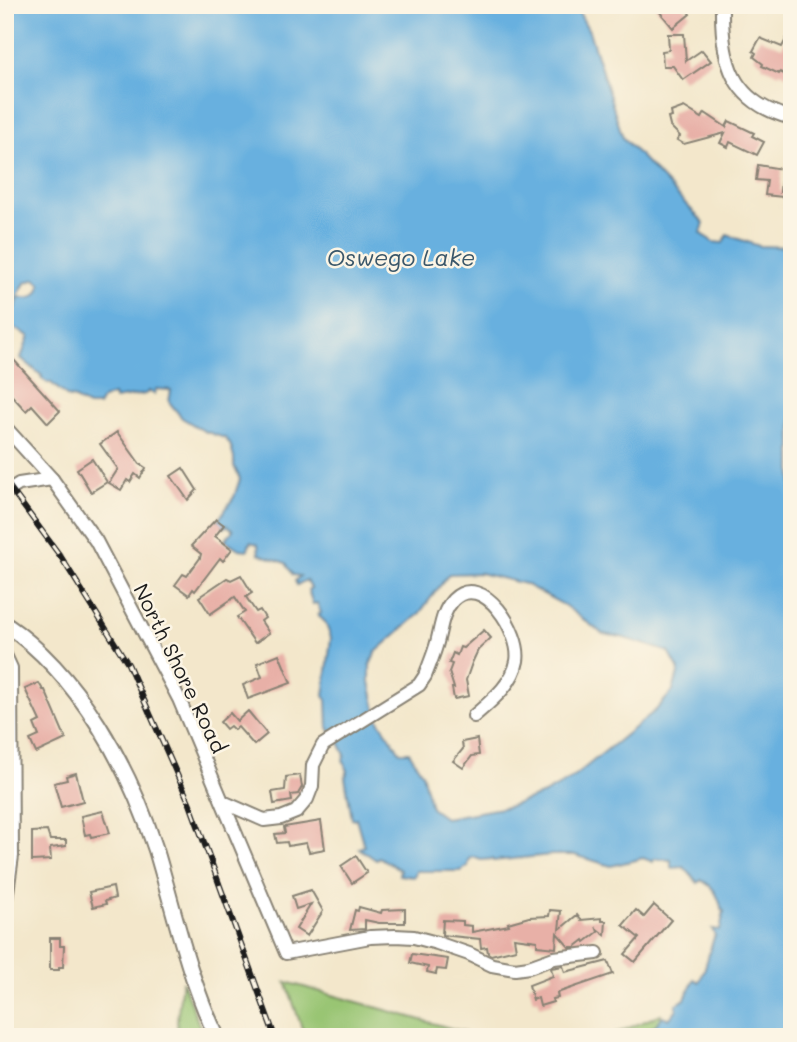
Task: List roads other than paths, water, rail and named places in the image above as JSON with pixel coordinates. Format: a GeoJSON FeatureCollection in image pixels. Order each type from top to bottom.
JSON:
{"type":"FeatureCollection","features":[{"type":"Feature","properties":{"kind":"street"},"geometry":{"type":"LineString","coordinates":[[722,5],[722,36],[734,81],[756,102],[792,118]]}},
{"type":"Feature","properties":{"kind":"street","name":"North Shore Road"},"geometry":{"type":"LineString","coordinates":[[5,426],[52,479],[96,541],[179,699],[286,953],[292,954],[370,937],[414,937],[456,949],[492,965],[515,970],[554,958],[597,953]]}},
{"type":"Feature","properties":{"kind":"street"},"geometry":{"type":"LineString","coordinates":[[5,493],[19,484],[52,479]]}},
{"type":"Feature","properties":{"kind":"street"},"geometry":{"type":"LineString","coordinates":[[223,802],[264,820],[281,818],[296,812],[307,799],[312,786],[313,765],[323,745],[419,685],[425,676],[446,610],[457,597],[473,593],[481,594],[496,606],[513,632],[518,646],[517,662],[511,677],[496,697],[474,716]]}},
{"type":"Feature","properties":{"kind":"street"},"geometry":{"type":"LineString","coordinates":[[5,624],[38,649],[81,698],[128,782],[149,831],[192,976],[217,1037]]}},
{"type":"Feature","properties":{"kind":"street"},"geometry":{"type":"LineString","coordinates":[[5,655],[11,668],[12,823],[12,856],[5,906]]}},
{"type":"Feature","properties":{"kind":"water","name":"Oswego Lake"},"geometry":{"type":"Polygon","coordinates":[[[5,5],[575,5],[589,31],[623,138],[704,223],[701,233],[713,242],[723,243],[727,235],[759,246],[792,247],[792,1037],[653,1037],[652,1029],[663,1016],[669,1019],[677,1009],[676,1005],[685,999],[694,979],[699,982],[715,935],[712,929],[720,930],[724,911],[710,886],[701,880],[698,883],[684,867],[671,868],[671,860],[654,859],[653,862],[643,858],[611,866],[575,855],[493,861],[473,857],[461,871],[416,871],[414,877],[399,875],[400,870],[379,857],[376,860],[359,848],[364,846],[356,818],[352,819],[345,777],[348,771],[343,760],[345,755],[328,727],[327,700],[324,696],[331,638],[325,622],[318,615],[321,613],[317,603],[313,604],[308,590],[311,588],[306,580],[297,585],[295,581],[300,576],[293,575],[286,563],[259,554],[258,544],[250,542],[248,550],[239,549],[225,540],[233,530],[227,525],[224,528],[217,522],[234,497],[240,479],[234,466],[230,444],[225,438],[204,431],[182,418],[169,402],[171,390],[156,389],[154,394],[149,391],[115,399],[113,395],[102,399],[98,406],[88,406],[69,398],[41,378],[42,376],[21,358],[29,336],[6,324],[20,297],[35,296],[39,291],[40,283],[35,279],[25,283],[5,319],[5,5]],[[480,573],[449,574],[418,615],[376,652],[370,665],[370,682],[378,719],[400,752],[409,752],[422,773],[431,808],[445,818],[507,807],[544,794],[571,779],[656,710],[673,691],[679,670],[669,652],[603,634],[564,605],[525,584],[480,573]]]}},
{"type":"Feature","properties":{"kind":"railway"},"geometry":{"type":"LineString","coordinates":[[5,481],[61,557],[128,664],[190,804],[275,1037]]}}]}
